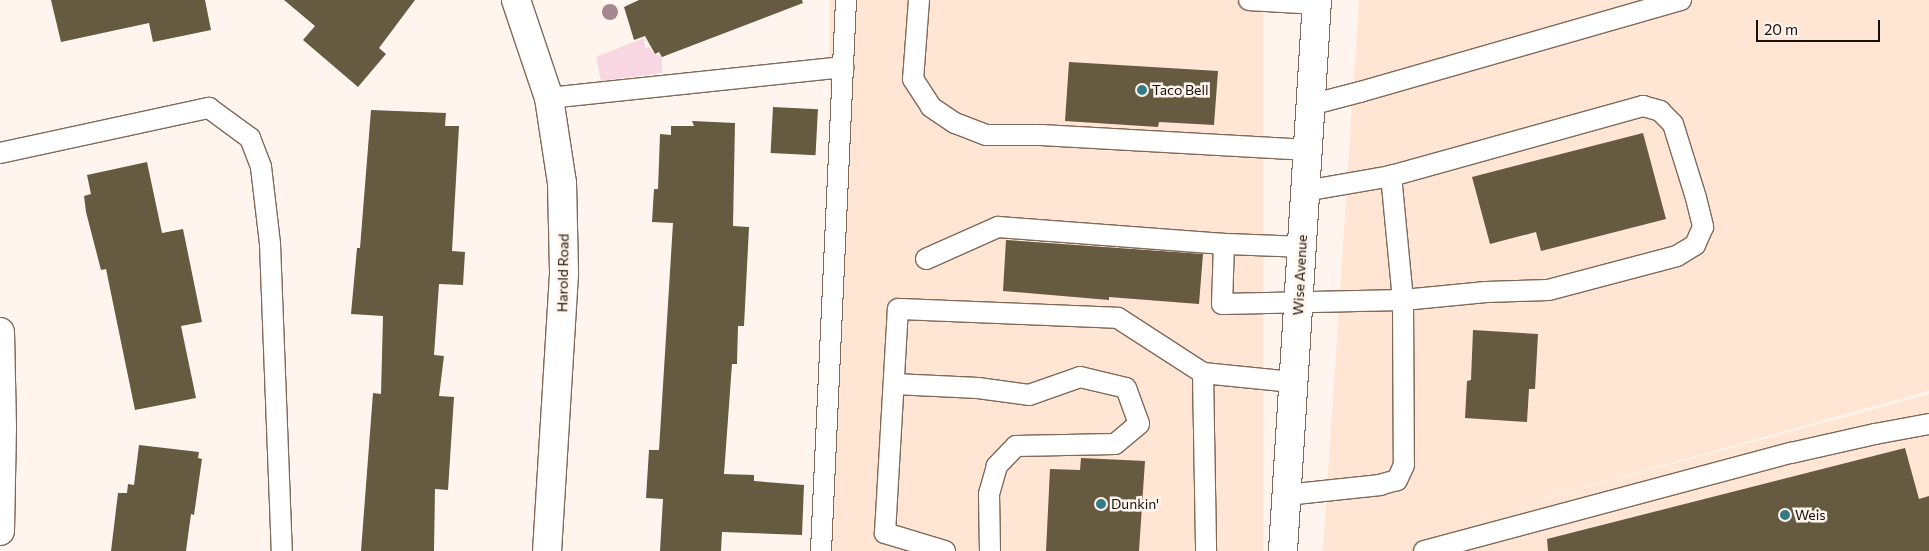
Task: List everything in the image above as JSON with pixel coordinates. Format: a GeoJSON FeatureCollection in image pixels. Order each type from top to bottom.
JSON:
{"type":"FeatureCollection","features":[{"type":"Feature","properties":{"kind":"street","name":"Harold Road"},"geometry":{"type":"LineString","coordinates":[[516,0],[549,98],[562,183],[564,274],[547,551]]}},
{"type":"Feature","properties":{"kind":"street","name":"Wise Avenue"},"geometry":{"type":"LineString","coordinates":[[1283,551],[1317,2]]}},
{"type":"Feature","properties":{"kind":"street"},"geometry":{"type":"LineString","coordinates":[[0,332],[2,416],[0,532]]}},
{"type":"Feature","properties":{"kind":"lane"},"geometry":{"type":"LineString","coordinates":[[820,551],[846,0]]}},
{"type":"Feature","properties":{"kind":"lane"},"geometry":{"type":"LineString","coordinates":[[919,0],[913,80],[931,107],[955,124],[986,135],[1042,135],[1308,150]]}},
{"type":"Feature","properties":{"kind":"lane"},"geometry":{"type":"LineString","coordinates":[[1249,0],[1317,2]]}},
{"type":"Feature","properties":{"kind":"lane"},"geometry":{"type":"LineString","coordinates":[[1310,105],[1681,0]]}},
{"type":"Feature","properties":{"kind":"lane"},"geometry":{"type":"LineString","coordinates":[[549,98],[843,67]]}},
{"type":"Feature","properties":{"kind":"lane"},"geometry":{"type":"LineString","coordinates":[[1224,244],[1222,304],[1403,300],[1486,292],[1548,290],[1677,256],[1695,245],[1703,227],[1673,124],[1660,111],[1643,106],[1440,160],[1391,176],[1305,191]]}},
{"type":"Feature","properties":{"kind":"lane"},"geometry":{"type":"LineString","coordinates":[[0,153],[209,108],[250,138],[261,167],[270,244],[282,551]]}},
{"type":"Feature","properties":{"kind":"lane"},"geometry":{"type":"LineString","coordinates":[[1287,495],[1380,485],[1397,480],[1404,466],[1403,300],[1391,176]]}},
{"type":"Feature","properties":{"kind":"lane"},"geometry":{"type":"LineString","coordinates":[[926,259],[998,227],[1224,244],[1301,246]]}},
{"type":"Feature","properties":{"kind":"lane"},"geometry":{"type":"LineString","coordinates":[[945,551],[885,533],[898,309],[1118,318],[1203,373],[1294,382]]}},
{"type":"Feature","properties":{"kind":"lane"},"geometry":{"type":"LineString","coordinates":[[1203,373],[1206,551]]}},
{"type":"Feature","properties":{"kind":"lane"},"geometry":{"type":"LineString","coordinates":[[894,384],[978,388],[1029,395],[1080,377],[1126,388],[1139,424],[1115,444],[1016,446],[997,466],[989,494],[990,551]]}},
{"type":"Feature","properties":{"kind":"lane"},"geometry":{"type":"LineString","coordinates":[[1424,551],[1791,454],[1875,434],[1929,424]]}},
{"type":"Feature","properties":{"kind":"shaded area"},"geometry":{"type":"Polygon","coordinates":[[[830,0],[1263,0],[1263,551],[830,551],[830,0]]]}},
{"type":"Feature","properties":{"kind":"shaded area"},"geometry":{"type":"Polygon","coordinates":[[[1359,0],[1929,0],[1929,391],[1455,523],[1929,394],[1929,551],[1323,551],[1359,0]]]}},
{"type":"Feature","properties":{"kind":"shaded area"},"geometry":{"type":"Polygon","coordinates":[[[644,38],[645,48],[649,47],[655,55],[659,54],[662,57],[662,73],[601,81],[596,57],[644,38]]]}},
{"type":"Feature","properties":{"kind":"building"},"geometry":{"type":"Polygon","coordinates":[[[51,0],[205,0],[211,30],[153,42],[149,23],[61,42],[51,0]]]}},
{"type":"Feature","properties":{"kind":"building"},"geometry":{"type":"Polygon","coordinates":[[[284,0],[415,0],[379,48],[386,54],[358,87],[303,40],[315,26],[284,0]]]}},
{"type":"Feature","properties":{"kind":"building"},"geometry":{"type":"Polygon","coordinates":[[[639,0],[802,0],[803,3],[662,57],[659,52],[655,54],[645,36],[634,40],[624,7],[639,0]]]}},
{"type":"Feature","properties":{"kind":"building","name":"Taco Bell"},"geometry":{"type":"Polygon","coordinates":[[[1069,62],[1218,71],[1214,125],[1159,122],[1158,127],[1065,121],[1069,62]]]}},
{"type":"Feature","properties":{"kind":"building"},"geometry":{"type":"Polygon","coordinates":[[[773,107],[818,109],[816,155],[771,153],[773,107]]]}},
{"type":"Feature","properties":{"kind":"building"},"geometry":{"type":"Polygon","coordinates":[[[371,110],[446,113],[445,126],[459,126],[452,251],[465,252],[463,285],[439,284],[434,355],[444,356],[439,396],[454,397],[448,490],[435,489],[434,551],[361,551],[373,393],[381,394],[383,316],[351,314],[357,248],[360,248],[371,110]]]}},
{"type":"Feature","properties":{"kind":"building"},"geometry":{"type":"Polygon","coordinates":[[[692,121],[735,123],[733,226],[749,227],[744,326],[738,326],[737,364],[732,364],[724,474],[754,475],[754,481],[804,485],[802,535],[722,532],[721,551],[660,551],[663,499],[646,498],[649,450],[659,450],[673,223],[652,222],[654,189],[658,189],[660,134],[671,135],[671,126],[694,126],[692,121]]]}},
{"type":"Feature","properties":{"kind":"building"},"geometry":{"type":"Polygon","coordinates":[[[1643,133],[1666,219],[1541,251],[1536,232],[1490,244],[1472,177],[1643,133]]]}},
{"type":"Feature","properties":{"kind":"building"},"geometry":{"type":"Polygon","coordinates":[[[147,162],[162,233],[183,229],[202,322],[181,326],[196,398],[135,410],[106,269],[101,270],[86,212],[84,196],[91,194],[87,175],[147,162]]]}},
{"type":"Feature","properties":{"kind":"building"},"geometry":{"type":"Polygon","coordinates":[[[1006,240],[1203,254],[1199,304],[1109,297],[1109,300],[1003,291],[1006,240]]]}},
{"type":"Feature","properties":{"kind":"building"},"geometry":{"type":"Polygon","coordinates":[[[1473,330],[1538,334],[1535,389],[1529,389],[1527,422],[1465,418],[1467,381],[1471,380],[1473,330]]]}},
{"type":"Feature","properties":{"kind":"building"},"geometry":{"type":"Polygon","coordinates":[[[139,445],[199,452],[198,458],[202,459],[194,515],[191,514],[186,551],[111,551],[118,493],[127,493],[128,484],[134,485],[139,445]]]}},
{"type":"Feature","properties":{"kind":"building","name":"Weis"},"geometry":{"type":"Polygon","coordinates":[[[1905,448],[1919,499],[1929,496],[1929,551],[1548,551],[1547,539],[1905,448]]]}},
{"type":"Feature","properties":{"kind":"building","name":"Dunkin'"},"geometry":{"type":"Polygon","coordinates":[[[1081,458],[1145,461],[1139,551],[1046,551],[1050,469],[1080,470],[1081,458]]]}},
{"type":"Feature","properties":{"kind":"place","name":"Taco Bell"},"geometry":{"type":"Point","coordinates":[1142,90]}},
{"type":"Feature","properties":{"kind":"place","name":"Dunkin'"},"geometry":{"type":"Point","coordinates":[1101,504]}},
{"type":"Feature","properties":{"kind":"place","name":"Weis"},"geometry":{"type":"Point","coordinates":[1785,515]}}]}
